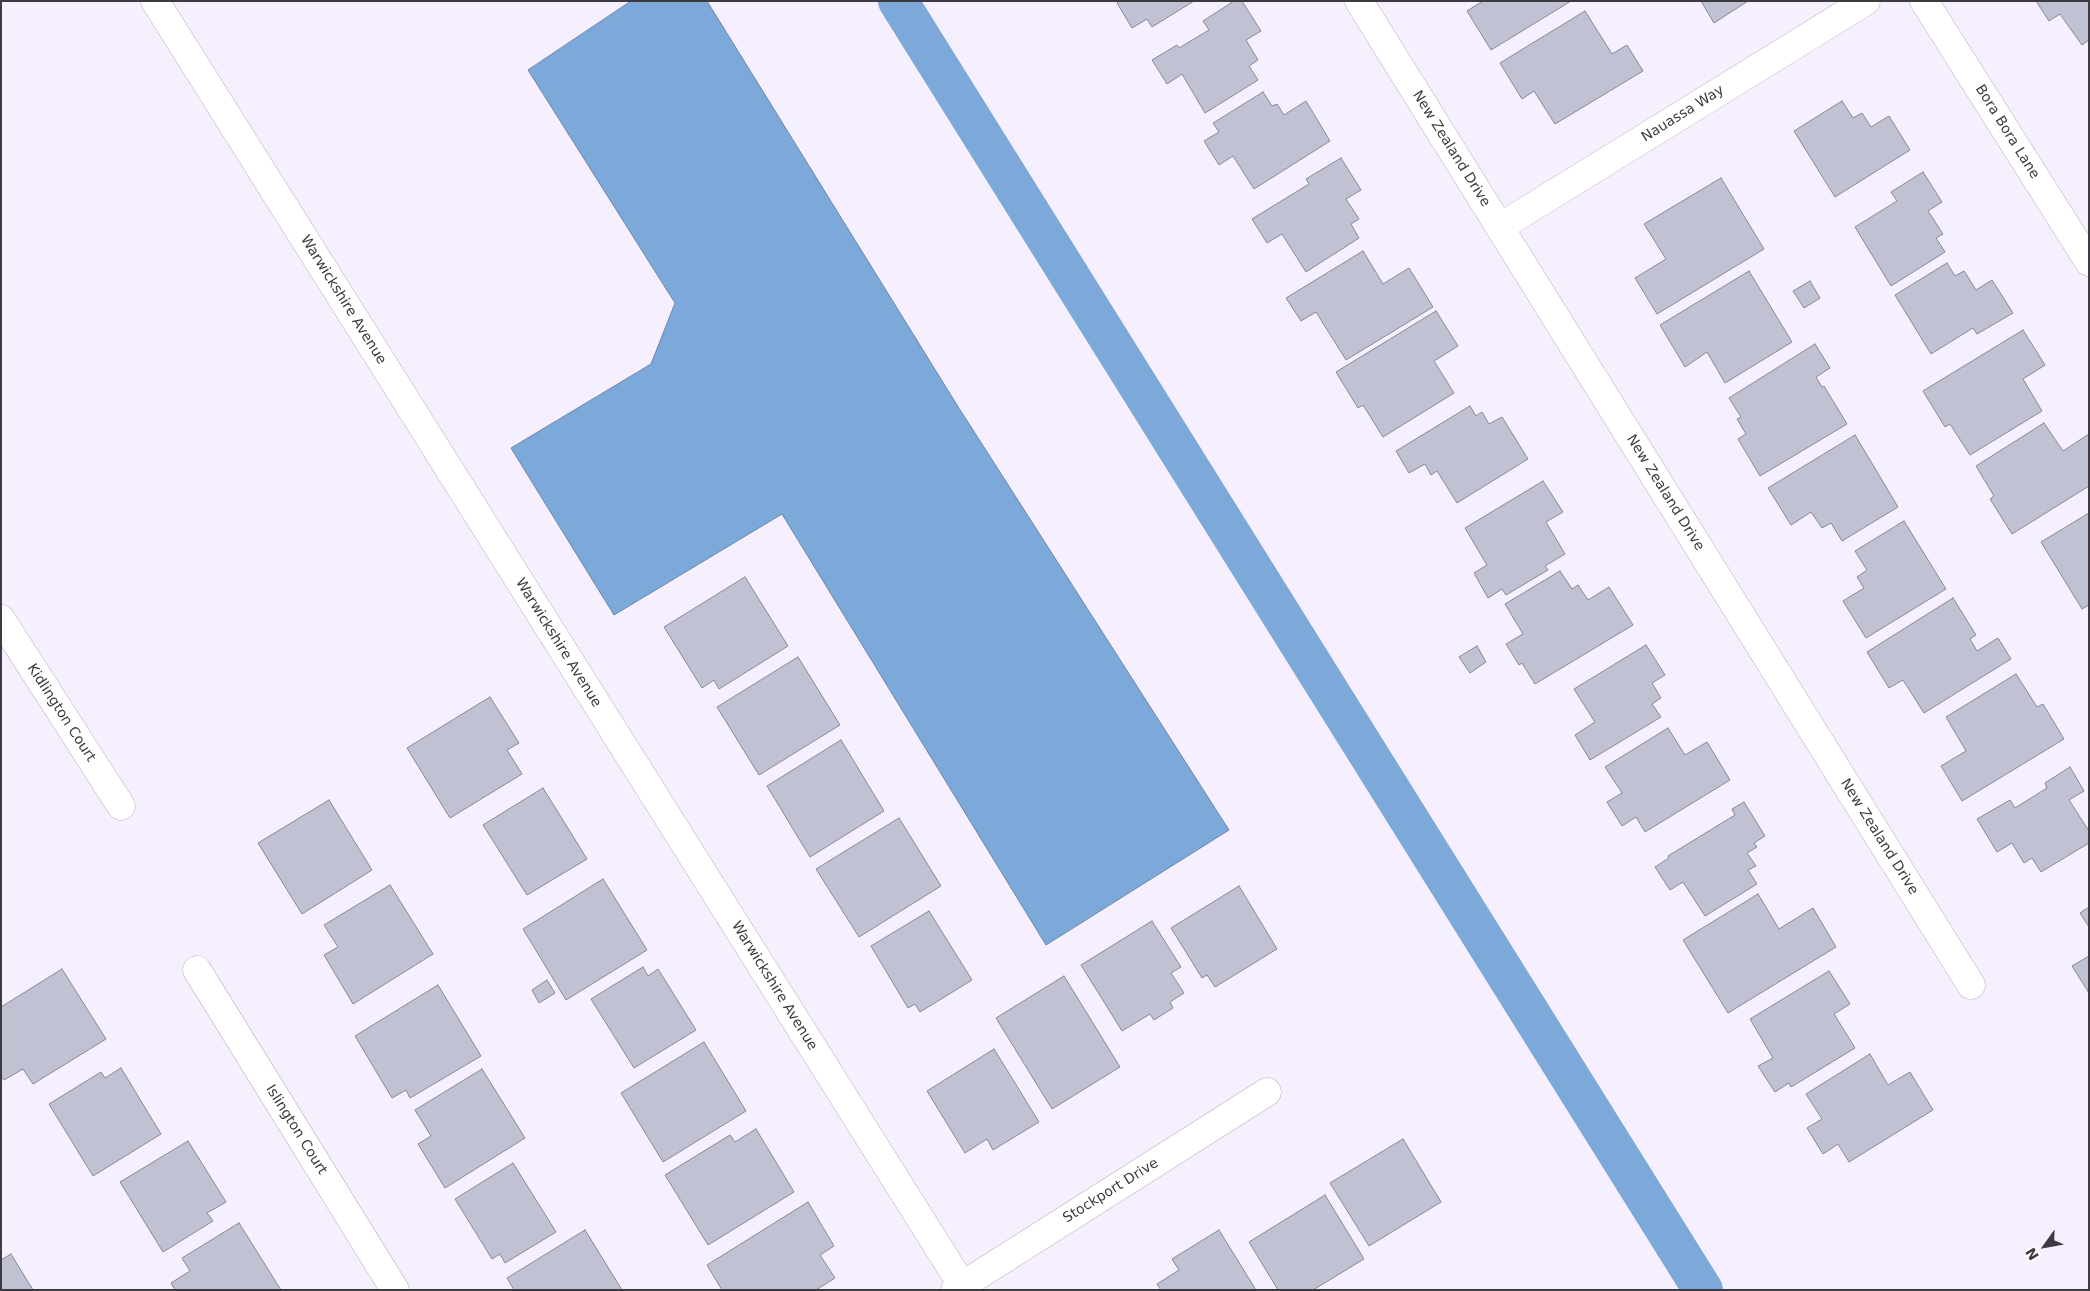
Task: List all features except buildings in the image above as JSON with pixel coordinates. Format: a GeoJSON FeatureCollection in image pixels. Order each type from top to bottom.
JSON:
{"type":"FeatureCollection","features":[{"type":"Feature","properties":{"kind":"street","name":"Warwickshire Avenue"},"geometry":{"type":"LineString","coordinates":[[156,1],[958,1288]]}},
{"type":"Feature","properties":{"kind":"street","name":"New Zealand Drive"},"geometry":{"type":"LineString","coordinates":[[1359,1],[1971,984]]}},
{"type":"Feature","properties":{"kind":"street","name":"Nauassa Way"},"geometry":{"type":"LineString","coordinates":[[1500,227],[1866,1]]}},
{"type":"Feature","properties":{"kind":"street","name":"Bora Bora Lane"},"geometry":{"type":"LineString","coordinates":[[1924,1],[2089,262]]}},
{"type":"Feature","properties":{"kind":"street","name":"Kidlington Court"},"geometry":{"type":"LineString","coordinates":[[1,619],[121,806]]}},
{"type":"Feature","properties":{"kind":"street","name":"Islington Court"},"geometry":{"type":"LineString","coordinates":[[197,970],[395,1290]]}},
{"type":"Feature","properties":{"kind":"street","name":"Stockport Drive"},"geometry":{"type":"LineString","coordinates":[[958,1288],[1267,1092]]}},
{"type":"Feature","properties":{"kind":"water"},"geometry":{"type":"Polygon","coordinates":[[[631,1],[707,1],[957,405],[1229,830],[1046,945],[782,514],[614,615],[511,448],[651,364],[675,303],[528,70],[631,1]]]}},
{"type":"Feature","properties":{"kind":"waterway"},"geometry":{"type":"LineString","coordinates":[[898,1],[1703,1290]]}}]}
